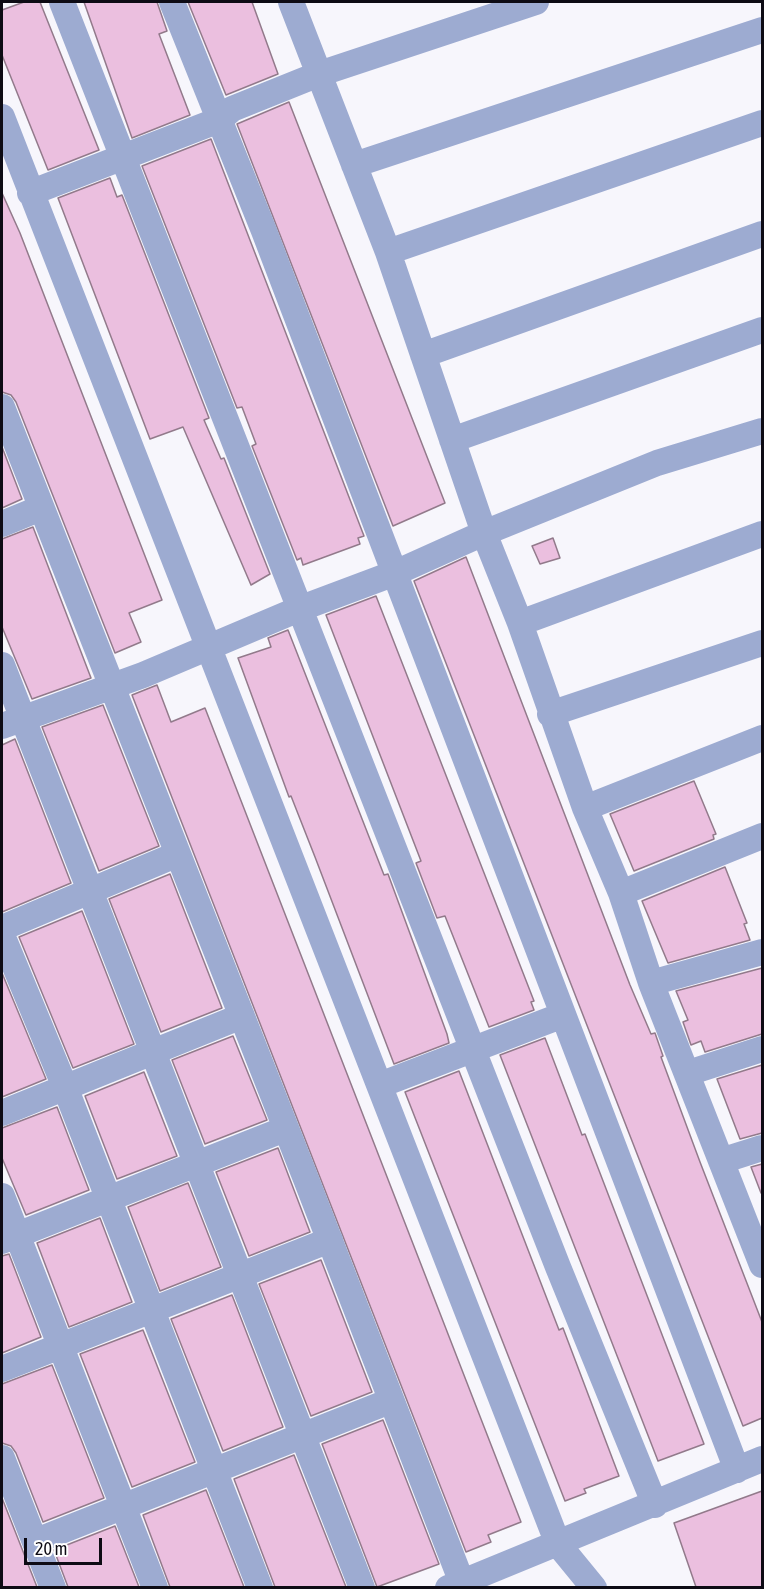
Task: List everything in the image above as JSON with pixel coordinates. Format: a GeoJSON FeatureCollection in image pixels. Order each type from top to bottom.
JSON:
{"type":"FeatureCollection","features":[{"type":"Feature","properties":{"kind":"street"},"geometry":{"type":"LineString","coordinates":[[62,2],[299,609],[655,1505]]}},
{"type":"Feature","properties":{"kind":"street"},"geometry":{"type":"LineString","coordinates":[[172,2],[395,573],[738,1470]]}},
{"type":"Feature","properties":{"kind":"street"},"geometry":{"type":"LineString","coordinates":[[291,2],[388,252],[484,533],[520,623],[550,714],[585,808],[621,893],[651,983],[760,1255]]}},
{"type":"Feature","properties":{"kind":"street"},"geometry":{"type":"LineString","coordinates":[[30,194],[219,120],[232,109],[319,74],[536,2]]}},
{"type":"Feature","properties":{"kind":"street"},"geometry":{"type":"LineString","coordinates":[[354,165],[762,30]]}},
{"type":"Feature","properties":{"kind":"street"},"geometry":{"type":"LineString","coordinates":[[2,117],[30,194],[209,645],[558,1544],[594,1587]]}},
{"type":"Feature","properties":{"kind":"street"},"geometry":{"type":"LineString","coordinates":[[388,252],[762,123]]}},
{"type":"Feature","properties":{"kind":"street"},"geometry":{"type":"LineString","coordinates":[[423,355],[762,234]]}},
{"type":"Feature","properties":{"kind":"street"},"geometry":{"type":"LineString","coordinates":[[452,440],[762,330]]}},
{"type":"Feature","properties":{"kind":"street"},"geometry":{"type":"LineString","coordinates":[[2,406],[330,1240],[458,1586],[762,1460]]}},
{"type":"Feature","properties":{"kind":"street"},"geometry":{"type":"LineString","coordinates":[[12,724],[111,684],[143,675],[209,645],[395,573],[484,533],[657,463],[762,431]]}},
{"type":"Feature","properties":{"kind":"street"},"geometry":{"type":"LineString","coordinates":[[2,524],[41,508]]}},
{"type":"Feature","properties":{"kind":"street"},"geometry":{"type":"LineString","coordinates":[[520,623],[762,534]]}},
{"type":"Feature","properties":{"kind":"street"},"geometry":{"type":"LineString","coordinates":[[550,714],[762,643]]}},
{"type":"Feature","properties":{"kind":"street"},"geometry":{"type":"LineString","coordinates":[[2,665],[12,724],[89,891],[362,1587]]}},
{"type":"Feature","properties":{"kind":"street"},"geometry":{"type":"LineString","coordinates":[[585,808],[762,738]]}},
{"type":"Feature","properties":{"kind":"street"},"geometry":{"type":"LineString","coordinates":[[621,893],[762,836]]}},
{"type":"Feature","properties":{"kind":"street"},"geometry":{"type":"LineString","coordinates":[[2,928],[178,854]]}},
{"type":"Feature","properties":{"kind":"street"},"geometry":{"type":"LineString","coordinates":[[2,935],[65,1088],[260,1587]]}},
{"type":"Feature","properties":{"kind":"street"},"geometry":{"type":"LineString","coordinates":[[651,983],[762,952]]}},
{"type":"Feature","properties":{"kind":"street"},"geometry":{"type":"LineString","coordinates":[[380,1085],[473,1047],[563,1015]]}},
{"type":"Feature","properties":{"kind":"street"},"geometry":{"type":"LineString","coordinates":[[2,1113],[242,1016]]}},
{"type":"Feature","properties":{"kind":"street"},"geometry":{"type":"LineString","coordinates":[[688,1073],[762,1049]]}},
{"type":"Feature","properties":{"kind":"street"},"geometry":{"type":"LineString","coordinates":[[9,1238],[285,1129]]}},
{"type":"Feature","properties":{"kind":"street"},"geometry":{"type":"LineString","coordinates":[[721,1161],[762,1148]]}},
{"type":"Feature","properties":{"kind":"street"},"geometry":{"type":"LineString","coordinates":[[2,1196],[9,1238],[59,1346],[155,1587]]}},
{"type":"Feature","properties":{"kind":"street"},"geometry":{"type":"LineString","coordinates":[[2,1369],[330,1240]]}},
{"type":"Feature","properties":{"kind":"street"},"geometry":{"type":"LineString","coordinates":[[36,1541],[303,1433],[390,1401]]}},
{"type":"Feature","properties":{"kind":"street"},"geometry":{"type":"LineString","coordinates":[[2,1458],[53,1587]]}},
{"type":"Feature","properties":{"kind":"building"},"geometry":{"type":"Polygon","coordinates":[[[24,2],[40,2],[99,150],[48,170],[2,55],[2,10],[24,2]]]}},
{"type":"Feature","properties":{"kind":"building"},"geometry":{"type":"Polygon","coordinates":[[[84,2],[157,2],[167,31],[159,34],[190,115],[132,138],[84,2]]]}},
{"type":"Feature","properties":{"kind":"building"},"geometry":{"type":"Polygon","coordinates":[[[188,2],[252,2],[278,74],[226,95],[188,2]]]}},
{"type":"Feature","properties":{"kind":"building"},"geometry":{"type":"Polygon","coordinates":[[[289,102],[445,503],[393,526],[237,124],[289,102]]]}},
{"type":"Feature","properties":{"kind":"building"},"geometry":{"type":"Polygon","coordinates":[[[211,139],[364,536],[358,538],[360,544],[303,565],[301,558],[297,560],[252,446],[256,444],[242,407],[237,408],[142,166],[211,139]]]}},
{"type":"Feature","properties":{"kind":"building"},"geometry":{"type":"Polygon","coordinates":[[[110,178],[117,197],[122,195],[209,418],[204,420],[221,459],[224,458],[270,574],[251,585],[183,427],[150,439],[58,198],[110,178]]]}},
{"type":"Feature","properties":{"kind":"building"},"geometry":{"type":"Polygon","coordinates":[[[2,193],[20,233],[162,600],[129,613],[141,642],[115,653],[16,402],[11,395],[2,392],[2,193]]]}},
{"type":"Feature","properties":{"kind":"building"},"geometry":{"type":"Polygon","coordinates":[[[2,447],[22,499],[2,508],[2,447]]]}},
{"type":"Feature","properties":{"kind":"building"},"geometry":{"type":"Polygon","coordinates":[[[33,527],[91,678],[32,699],[2,627],[2,539],[33,527]]]}},
{"type":"Feature","properties":{"kind":"building"},"geometry":{"type":"Polygon","coordinates":[[[553,538],[560,558],[540,564],[532,546],[553,538]]]}},
{"type":"Feature","properties":{"kind":"building"},"geometry":{"type":"Polygon","coordinates":[[[466,557],[630,985],[651,1034],[655,1033],[663,1056],[661,1057],[762,1322],[762,1418],[743,1426],[414,581],[466,557]]]}},
{"type":"Feature","properties":{"kind":"building"},"geometry":{"type":"Polygon","coordinates":[[[376,596],[534,1001],[531,1002],[534,1010],[489,1027],[445,916],[437,918],[416,863],[421,861],[326,615],[376,596]]]}},
{"type":"Feature","properties":{"kind":"building"},"geometry":{"type":"Polygon","coordinates":[[[288,630],[384,875],[388,874],[447,1034],[449,1043],[394,1064],[315,857],[291,796],[289,797],[238,658],[271,647],[268,638],[288,630]]]}},
{"type":"Feature","properties":{"kind":"building"},"geometry":{"type":"Polygon","coordinates":[[[157,685],[171,722],[205,708],[521,1522],[488,1535],[491,1542],[466,1552],[132,695],[157,685]]]}},
{"type":"Feature","properties":{"kind":"building"},"geometry":{"type":"Polygon","coordinates":[[[103,705],[159,846],[99,871],[42,727],[103,705]]]}},
{"type":"Feature","properties":{"kind":"building"},"geometry":{"type":"Polygon","coordinates":[[[15,739],[71,883],[2,912],[2,745],[15,739]]]}},
{"type":"Feature","properties":{"kind":"building"},"geometry":{"type":"Polygon","coordinates":[[[694,781],[716,834],[713,835],[714,839],[634,871],[610,814],[694,781]]]}},
{"type":"Feature","properties":{"kind":"building"},"geometry":{"type":"Polygon","coordinates":[[[725,867],[747,923],[744,924],[750,940],[668,963],[642,901],[725,867]]]}},
{"type":"Feature","properties":{"kind":"building"},"geometry":{"type":"Polygon","coordinates":[[[170,874],[222,1008],[161,1032],[109,899],[170,874]]]}},
{"type":"Feature","properties":{"kind":"building"},"geometry":{"type":"Polygon","coordinates":[[[82,911],[134,1044],[73,1068],[19,937],[82,911]]]}},
{"type":"Feature","properties":{"kind":"building"},"geometry":{"type":"Polygon","coordinates":[[[762,968],[762,1034],[705,1052],[701,1041],[691,1045],[683,1022],[688,1020],[676,991],[762,968]]]}},
{"type":"Feature","properties":{"kind":"building"},"geometry":{"type":"Polygon","coordinates":[[[2,973],[46,1079],[2,1097],[2,973]]]}},
{"type":"Feature","properties":{"kind":"building"},"geometry":{"type":"Polygon","coordinates":[[[233,1036],[267,1120],[205,1144],[172,1060],[233,1036]]]}},
{"type":"Feature","properties":{"kind":"building"},"geometry":{"type":"Polygon","coordinates":[[[545,1038],[582,1135],[585,1134],[704,1444],[658,1461],[500,1055],[545,1038]]]}},
{"type":"Feature","properties":{"kind":"building"},"geometry":{"type":"Polygon","coordinates":[[[762,1065],[762,1133],[740,1139],[717,1079],[762,1065]]]}},
{"type":"Feature","properties":{"kind":"building"},"geometry":{"type":"Polygon","coordinates":[[[459,1071],[559,1330],[563,1328],[619,1476],[584,1489],[586,1493],[565,1501],[405,1092],[459,1071]]]}},
{"type":"Feature","properties":{"kind":"building"},"geometry":{"type":"Polygon","coordinates":[[[144,1072],[177,1156],[117,1179],[85,1096],[144,1072]]]}},
{"type":"Feature","properties":{"kind":"building"},"geometry":{"type":"Polygon","coordinates":[[[57,1107],[89,1190],[26,1215],[2,1158],[2,1128],[57,1107]]]}},
{"type":"Feature","properties":{"kind":"building"},"geometry":{"type":"Polygon","coordinates":[[[278,1148],[310,1232],[249,1256],[216,1172],[278,1148]]]}},
{"type":"Feature","properties":{"kind":"building"},"geometry":{"type":"Polygon","coordinates":[[[762,1164],[762,1192],[761,1193],[751,1167],[762,1164]]]}},
{"type":"Feature","properties":{"kind":"building"},"geometry":{"type":"Polygon","coordinates":[[[188,1183],[221,1267],[160,1291],[128,1207],[188,1183]]]}},
{"type":"Feature","properties":{"kind":"building"},"geometry":{"type":"Polygon","coordinates":[[[100,1218],[132,1302],[69,1327],[37,1243],[100,1218]]]}},
{"type":"Feature","properties":{"kind":"building"},"geometry":{"type":"Polygon","coordinates":[[[9,1254],[41,1337],[2,1353],[2,1256],[9,1254]]]}},
{"type":"Feature","properties":{"kind":"building"},"geometry":{"type":"Polygon","coordinates":[[[321,1260],[372,1392],[311,1416],[259,1284],[321,1260]]]}},
{"type":"Feature","properties":{"kind":"building"},"geometry":{"type":"Polygon","coordinates":[[[232,1295],[283,1427],[223,1451],[171,1319],[232,1295]]]}},
{"type":"Feature","properties":{"kind":"building"},"geometry":{"type":"Polygon","coordinates":[[[143,1330],[195,1462],[132,1487],[80,1354],[143,1330]]]}},
{"type":"Feature","properties":{"kind":"building"},"geometry":{"type":"Polygon","coordinates":[[[52,1365],[104,1498],[43,1522],[16,1453],[11,1446],[2,1443],[2,1384],[52,1365]]]}},
{"type":"Feature","properties":{"kind":"building"},"geometry":{"type":"Polygon","coordinates":[[[383,1420],[439,1564],[377,1587],[322,1444],[383,1420]]]}},
{"type":"Feature","properties":{"kind":"building"},"geometry":{"type":"Polygon","coordinates":[[[294,1455],[346,1587],[275,1587],[234,1479],[294,1455]]]}},
{"type":"Feature","properties":{"kind":"building"},"geometry":{"type":"Polygon","coordinates":[[[206,1490],[244,1587],[170,1587],[143,1515],[206,1490]]]}},
{"type":"Feature","properties":{"kind":"building"},"geometry":{"type":"Polygon","coordinates":[[[762,1491],[762,1587],[696,1587],[674,1523],[762,1491]]]}},
{"type":"Feature","properties":{"kind":"building"},"geometry":{"type":"Polygon","coordinates":[[[2,1498],[37,1587],[2,1587],[2,1498]]]}},
{"type":"Feature","properties":{"kind":"building"},"geometry":{"type":"Polygon","coordinates":[[[115,1526],[139,1587],[68,1587],[54,1550],[115,1526]]]}}]}
